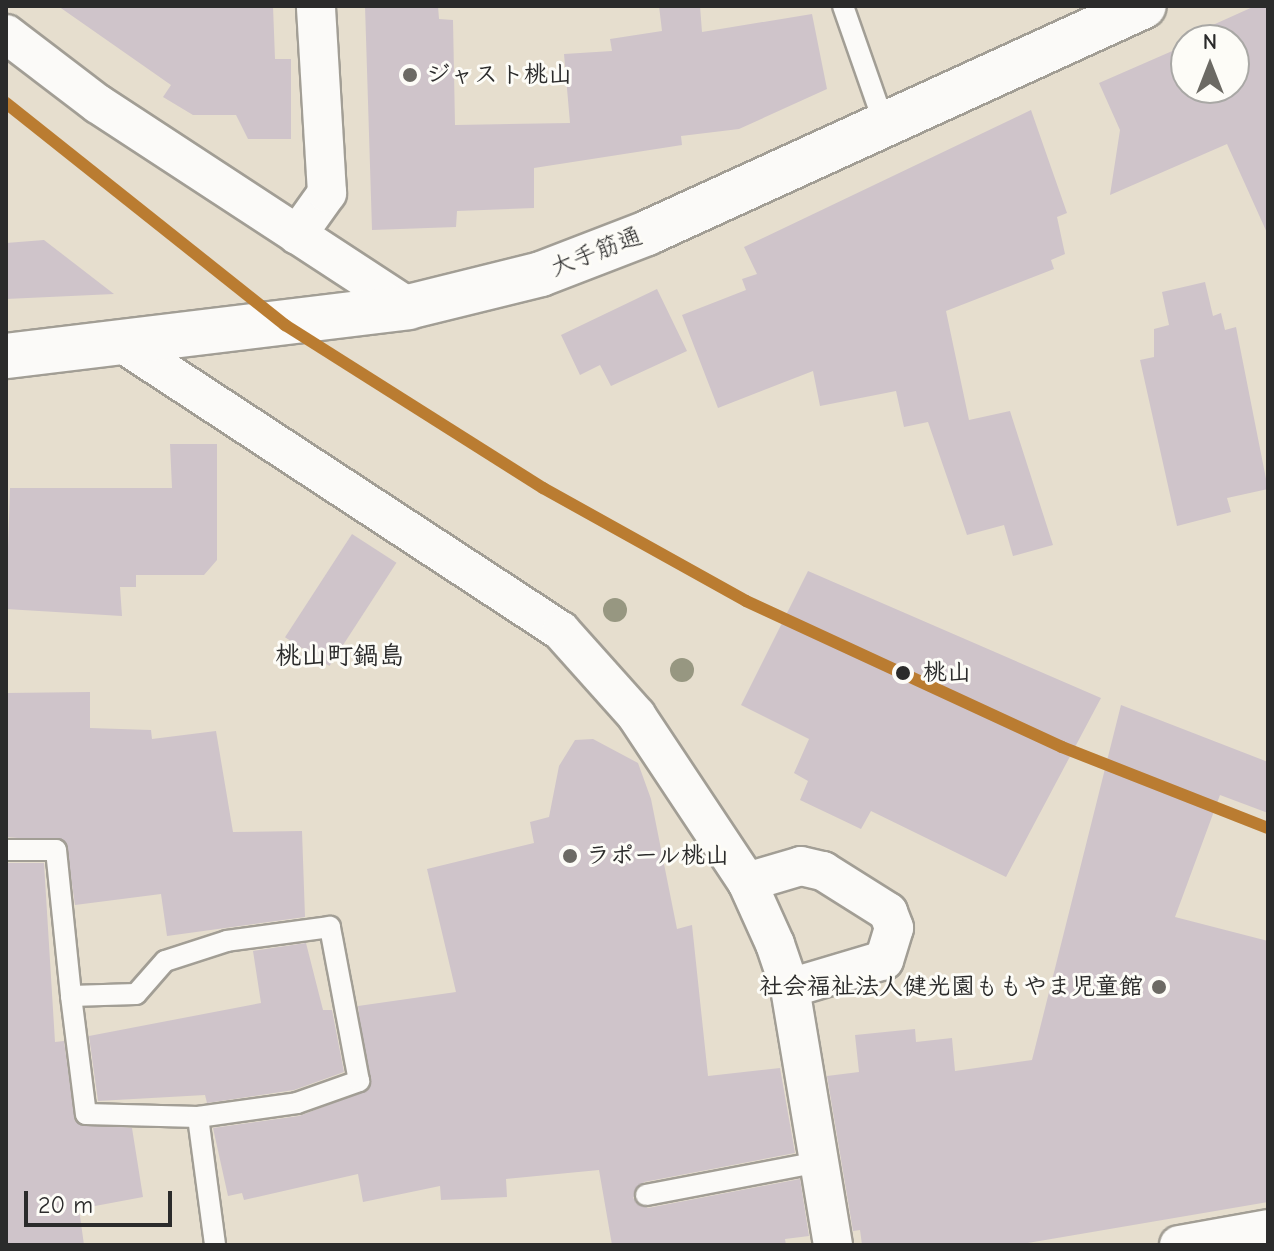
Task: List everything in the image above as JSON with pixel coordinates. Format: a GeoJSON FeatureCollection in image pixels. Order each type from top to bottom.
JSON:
{"type":"FeatureCollection","features":[{"type":"Feature","properties":{"kind":"street"},"geometry":{"type":"LineString","coordinates":[[297,235],[327,193],[316,6]]}},
{"type":"Feature","properties":{"kind":"street","name":"大手筋通"},"geometry":{"type":"LineString","coordinates":[[6,356],[125,345],[408,307],[590,256],[1144,6]]}},
{"type":"Feature","properties":{"kind":"street"},"geometry":{"type":"LineString","coordinates":[[6,34],[297,235],[408,307]]}},
{"type":"Feature","properties":{"kind":"street"},"geometry":{"type":"LineString","coordinates":[[125,345],[561,631],[636,715],[747,882],[790,988],[833,1245]]}},
{"type":"Feature","properties":{"kind":"street"},"geometry":{"type":"LineString","coordinates":[[747,882],[801,866],[823,871],[888,912],[894,928],[884,960],[790,988]]}},
{"type":"Feature","properties":{"kind":"street"},"geometry":{"type":"LineString","coordinates":[[1179,1245],[1268,1229]]}},
{"type":"Feature","properties":{"kind":"lane"},"geometry":{"type":"LineString","coordinates":[[843,6],[884,123]]}},
{"type":"Feature","properties":{"kind":"lane"},"geometry":{"type":"LineString","coordinates":[[6,850],[56,850],[71,996],[86,1114],[198,1117],[297,1103],[359,1081],[330,927],[227,941],[165,961],[136,994],[71,996]]}},
{"type":"Feature","properties":{"kind":"lane"},"geometry":{"type":"LineString","coordinates":[[198,1117],[215,1245]]}},
{"type":"Feature","properties":{"kind":"lane"},"geometry":{"type":"LineString","coordinates":[[646,1195],[819,1162]]}},
{"type":"Feature","properties":{"kind":"building"},"geometry":{"type":"Polygon","coordinates":[[[58,6],[273,6],[275,59],[291,59],[291,139],[248,139],[236,115],[193,115],[163,97],[171,85],[58,6]]]}},
{"type":"Feature","properties":{"kind":"building"},"geometry":{"type":"Polygon","coordinates":[[[365,6],[438,6],[439,19],[453,20],[455,125],[570,123],[564,54],[612,51],[610,39],[662,31],[659,6],[700,6],[702,32],[812,14],[827,89],[739,129],[681,136],[682,145],[534,168],[534,208],[457,211],[456,227],[372,230],[365,6]]]}},
{"type":"Feature","properties":{"kind":"building"},"geometry":{"type":"Polygon","coordinates":[[[1255,6],[1268,6],[1268,235],[1227,144],[1110,195],[1120,130],[1099,83],[1170,52],[1170,104],[1250,104],[1250,24],[1215,24],[1255,6]]]}},
{"type":"Feature","properties":{"kind":"building"},"geometry":{"type":"Polygon","coordinates":[[[1031,110],[1067,213],[1057,217],[1065,254],[1051,260],[1054,269],[946,311],[969,420],[1010,411],[1053,545],[1013,556],[1004,525],[967,535],[928,422],[904,427],[896,391],[820,406],[813,371],[718,408],[682,315],[746,290],[742,279],[757,274],[744,247],[1031,110]]]}},
{"type":"Feature","properties":{"kind":"building"},"geometry":{"type":"Polygon","coordinates":[[[44,240],[114,294],[6,299],[6,243],[44,240]]]}},
{"type":"Feature","properties":{"kind":"building"},"geometry":{"type":"Polygon","coordinates":[[[1205,282],[1213,316],[1221,313],[1225,330],[1236,327],[1268,489],[1227,498],[1231,512],[1177,526],[1140,360],[1154,357],[1154,329],[1169,325],[1162,292],[1205,282]]]}},
{"type":"Feature","properties":{"kind":"building"},"geometry":{"type":"Polygon","coordinates":[[[657,289],[687,351],[611,386],[600,365],[580,375],[561,335],[657,289]]]}},
{"type":"Feature","properties":{"kind":"building"},"geometry":{"type":"Polygon","coordinates":[[[170,444],[217,444],[217,560],[204,575],[136,575],[136,587],[120,587],[122,616],[6,609],[10,488],[172,488],[170,444]]]}},
{"type":"Feature","properties":{"kind":"building"},"geometry":{"type":"Polygon","coordinates":[[[352,534],[396,563],[329,666],[285,637],[352,534]]]}},
{"type":"Feature","properties":{"kind":"building"},"geometry":{"type":"Polygon","coordinates":[[[808,571],[1101,698],[1006,877],[871,811],[861,829],[800,800],[808,781],[794,773],[809,739],[741,705],[808,571]]]}},
{"type":"Feature","properties":{"kind":"building"},"geometry":{"type":"Polygon","coordinates":[[[90,692],[90,728],[151,730],[152,739],[216,731],[233,832],[302,831],[305,917],[167,936],[161,894],[75,905],[66,842],[6,837],[6,693],[90,692]]]}},
{"type":"Feature","properties":{"kind":"building"},"geometry":{"type":"Polygon","coordinates":[[[1121,705],[1268,762],[1268,813],[1220,795],[1175,917],[1268,941],[1268,1202],[1016,1245],[862,1245],[860,1230],[853,1231],[827,1076],[859,1072],[855,1035],[915,1029],[916,1042],[952,1038],[955,1071],[1032,1060],[1121,705]]]}},
{"type":"Feature","properties":{"kind":"building"},"geometry":{"type":"Polygon","coordinates":[[[593,739],[638,763],[651,799],[677,929],[692,925],[708,1076],[780,1068],[795,1153],[644,1182],[633,1198],[648,1208],[800,1179],[809,1236],[785,1239],[786,1245],[612,1245],[599,1170],[506,1179],[507,1197],[441,1200],[440,1186],[363,1202],[358,1174],[244,1200],[242,1193],[228,1196],[213,1128],[299,1116],[368,1090],[358,1006],[456,992],[427,869],[534,843],[530,822],[549,817],[559,766],[575,740],[593,739]]]}},
{"type":"Feature","properties":{"kind":"building"},"geometry":{"type":"Polygon","coordinates":[[[6,863],[44,863],[55,1042],[64,1041],[75,1121],[132,1128],[143,1197],[79,1209],[84,1245],[6,1245],[6,863]]]}},
{"type":"Feature","properties":{"kind":"building"},"geometry":{"type":"Polygon","coordinates":[[[306,943],[323,1010],[332,1010],[344,1072],[294,1090],[207,1103],[205,1095],[98,1101],[89,1036],[261,1003],[253,951],[306,943]]]}},
{"type":"Feature","properties":{"kind":"transit line"},"geometry":{"type":"LineString","coordinates":[[6,103],[285,325],[543,488],[746,601],[1062,747],[1268,828]]}},
{"type":"Feature","properties":{"kind":"place","name":"ジャスト桃山"},"geometry":{"type":"Point","coordinates":[410,75]}},
{"type":"Feature","properties":{"kind":"place","name":"桃山"},"geometry":{"type":"Point","coordinates":[903,673]}},
{"type":"Feature","properties":{"kind":"place","name":"ラポール桃山"},"geometry":{"type":"Point","coordinates":[570,856]}},
{"type":"Feature","properties":{"kind":"place","name":"社会福祉法人健光園ももやま児童館"},"geometry":{"type":"Point","coordinates":[1159,987]}},
{"type":"Feature","properties":{"kind":"district","name":"桃山町鍋島"},"geometry":{"type":"Point","coordinates":[340,657]}}]}
